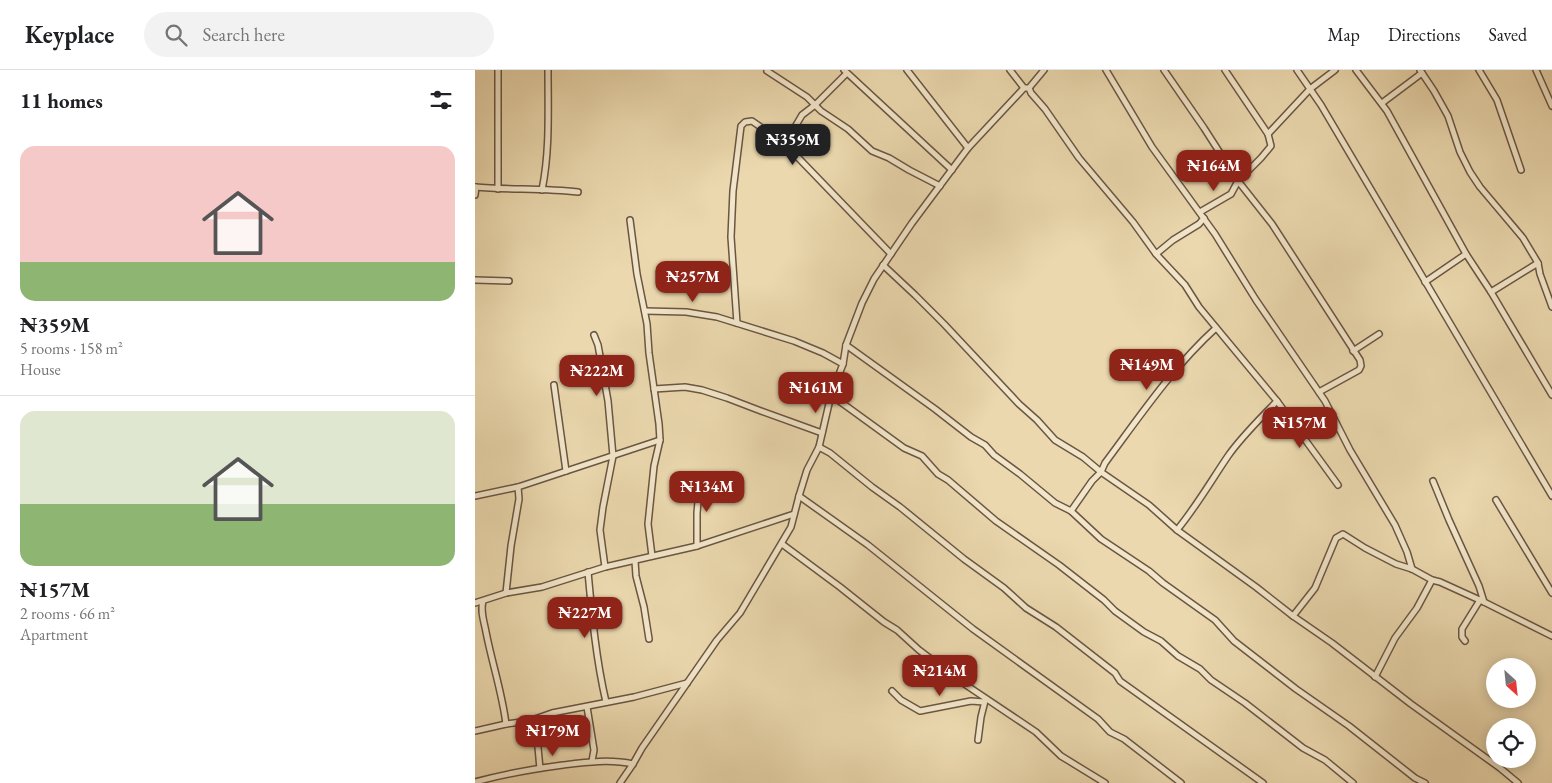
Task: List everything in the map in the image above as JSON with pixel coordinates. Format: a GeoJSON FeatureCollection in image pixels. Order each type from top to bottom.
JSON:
{"type":"FeatureCollection","features":[{"type":"Feature","properties":{"kind":"street"},"geometry":{"type":"LineString","coordinates":[[498,70],[498,189]]}},
{"type":"Feature","properties":{"kind":"street"},"geometry":{"type":"LineString","coordinates":[[542,190],[547,167],[548,70]]}},
{"type":"Feature","properties":{"kind":"street"},"geometry":{"type":"LineString","coordinates":[[907,70],[968,148]]}},
{"type":"Feature","properties":{"kind":"street"},"geometry":{"type":"LineString","coordinates":[[1010,70],[1045,109],[1069,144],[1133,222],[1156,254],[1185,286],[1199,307],[1277,401],[1338,485]]}},
{"type":"Feature","properties":{"kind":"street"},"geometry":{"type":"LineString","coordinates":[[620,783],[687,682],[740,612],[791,527],[807,470],[819,447],[831,395],[843,364],[846,346],[861,303],[874,280],[939,186],[968,148],[1044,70]]}},
{"type":"Feature","properties":{"kind":"street"},"geometry":{"type":"LineString","coordinates":[[1106,70],[1152,147],[1200,212],[1256,300],[1319,392],[1358,466],[1395,525],[1407,552],[1411,569]]}},
{"type":"Feature","properties":{"kind":"street"},"geometry":{"type":"LineString","coordinates":[[1164,70],[1238,181],[1272,224],[1359,360],[1361,368],[1319,392]]}},
{"type":"Feature","properties":{"kind":"street"},"geometry":{"type":"LineString","coordinates":[[1200,212],[1231,194],[1238,181],[1271,146],[1268,134],[1225,70]]}},
{"type":"Feature","properties":{"kind":"street"},"geometry":{"type":"LineString","coordinates":[[1297,70],[1321,105],[1552,496]]}},
{"type":"Feature","properties":{"kind":"street"},"geometry":{"type":"LineString","coordinates":[[1268,134],[1310,90],[1335,70]]}},
{"type":"Feature","properties":{"kind":"street"},"geometry":{"type":"LineString","coordinates":[[1356,70],[1382,103],[1466,254],[1491,292],[1552,395]]}},
{"type":"Feature","properties":{"kind":"street"},"geometry":{"type":"LineString","coordinates":[[1479,70],[1497,100],[1521,170]]}},
{"type":"Feature","properties":{"kind":"street"},"geometry":{"type":"LineString","coordinates":[[1536,70],[1552,106]]}},
{"type":"Feature","properties":{"kind":"street"},"geometry":{"type":"LineString","coordinates":[[767,72],[807,97],[821,111],[848,129],[872,151],[889,158],[939,186]]}},
{"type":"Feature","properties":{"kind":"street"},"geometry":{"type":"LineString","coordinates":[[785,144],[802,115],[815,105],[845,72],[951,170]]}},
{"type":"Feature","properties":{"kind":"street"},"geometry":{"type":"LineString","coordinates":[[1382,103],[1421,72],[1448,116],[1460,152],[1470,172],[1480,187],[1523,238],[1538,264],[1552,306]]}},
{"type":"Feature","properties":{"kind":"street"},"geometry":{"type":"LineString","coordinates":[[737,323],[731,237],[733,191],[741,126],[745,122],[752,121],[785,144],[891,254]]}},
{"type":"Feature","properties":{"kind":"street"},"geometry":{"type":"LineString","coordinates":[[475,195],[476,187],[578,192]]}},
{"type":"Feature","properties":{"kind":"street"},"geometry":{"type":"LineString","coordinates":[[1156,254],[1173,240],[1199,224],[1204,218]]}},
{"type":"Feature","properties":{"kind":"street"},"geometry":{"type":"LineString","coordinates":[[630,220],[637,274],[645,311],[660,440],[654,466],[648,524],[652,556]]}},
{"type":"Feature","properties":{"kind":"street"},"geometry":{"type":"LineString","coordinates":[[1425,282],[1466,254]]}},
{"type":"Feature","properties":{"kind":"street"},"geometry":{"type":"LineString","coordinates":[[1491,292],[1538,264]]}},
{"type":"Feature","properties":{"kind":"street"},"geometry":{"type":"LineString","coordinates":[[883,265],[915,295],[1055,440],[1083,456],[1101,472],[1149,505],[1177,530],[1255,586],[1518,783]]}},
{"type":"Feature","properties":{"kind":"street"},"geometry":{"type":"LineString","coordinates":[[475,280],[509,281]]}},
{"type":"Feature","properties":{"kind":"street"},"geometry":{"type":"LineString","coordinates":[[1546,292],[1552,289]]}},
{"type":"Feature","properties":{"kind":"street"},"geometry":{"type":"LineString","coordinates":[[645,311],[700,314],[737,323],[794,341],[843,364]]}},
{"type":"Feature","properties":{"kind":"street"},"geometry":{"type":"LineString","coordinates":[[1071,511],[1131,428],[1194,348],[1216,328]]}},
{"type":"Feature","properties":{"kind":"street"},"geometry":{"type":"LineString","coordinates":[[1353,352],[1379,334]]}},
{"type":"Feature","properties":{"kind":"street"},"geometry":{"type":"LineString","coordinates":[[594,335],[598,345],[608,401],[613,456],[600,530],[605,567]]}},
{"type":"Feature","properties":{"kind":"street"},"geometry":{"type":"LineString","coordinates":[[846,346],[971,437],[985,445],[994,455],[1055,503],[1071,511],[1101,539],[1149,571],[1215,620],[1234,640],[1296,689],[1349,726],[1415,778],[1425,783]]}},
{"type":"Feature","properties":{"kind":"street"},"geometry":{"type":"LineString","coordinates":[[554,385],[565,471]]}},
{"type":"Feature","properties":{"kind":"street"},"geometry":{"type":"LineString","coordinates":[[654,389],[685,387],[702,390],[822,433]]}},
{"type":"Feature","properties":{"kind":"street"},"geometry":{"type":"LineString","coordinates":[[831,395],[905,448],[922,456],[937,474],[947,480],[996,521],[1059,565],[1104,600],[1115,611],[1144,632],[1161,641],[1178,656],[1200,669],[1211,680],[1303,748],[1325,760],[1353,783]]}},
{"type":"Feature","properties":{"kind":"street"},"geometry":{"type":"LineString","coordinates":[[1177,530],[1195,508],[1240,440],[1277,401]]}},
{"type":"Feature","properties":{"kind":"street"},"geometry":{"type":"LineString","coordinates":[[475,496],[518,487],[660,440]]}},
{"type":"Feature","properties":{"kind":"street"},"geometry":{"type":"LineString","coordinates":[[819,447],[830,453],[900,507],[964,559],[1004,588],[1026,608],[1056,627],[1115,673],[1120,680],[1263,783]]}},
{"type":"Feature","properties":{"kind":"street"},"geometry":{"type":"LineString","coordinates":[[697,546],[700,479]]}},
{"type":"Feature","properties":{"kind":"street"},"geometry":{"type":"LineString","coordinates":[[1433,481],[1479,586],[1482,601],[1462,629],[1462,637],[1465,641]]}},
{"type":"Feature","properties":{"kind":"street"},"geometry":{"type":"LineString","coordinates":[[506,593],[519,499],[518,487]]}},
{"type":"Feature","properties":{"kind":"street"},"geometry":{"type":"LineString","coordinates":[[799,496],[868,545],[973,629],[1097,719],[1110,732],[1139,750],[1181,783]]}},
{"type":"Feature","properties":{"kind":"street"},"geometry":{"type":"LineString","coordinates":[[1496,500],[1552,593]]}},
{"type":"Feature","properties":{"kind":"street"},"geometry":{"type":"LineString","coordinates":[[475,603],[506,593],[542,587],[605,567],[697,546],[794,514]]}},
{"type":"Feature","properties":{"kind":"street"},"geometry":{"type":"LineString","coordinates":[[1293,616],[1315,588],[1336,538],[1341,534],[1348,536],[1365,548],[1396,564],[1482,601],[1552,636]]}},
{"type":"Feature","properties":{"kind":"street"},"geometry":{"type":"LineString","coordinates":[[781,544],[840,587],[883,622],[897,630],[919,650],[985,700],[1036,732],[1061,756],[1105,783]]}},
{"type":"Feature","properties":{"kind":"street"},"geometry":{"type":"LineString","coordinates":[[635,561],[635,576],[644,607],[649,639]]}},
{"type":"Feature","properties":{"kind":"street"},"geometry":{"type":"LineString","coordinates":[[588,572],[597,649],[606,702]]}},
{"type":"Feature","properties":{"kind":"street"},"geometry":{"type":"LineString","coordinates":[[1375,677],[1395,638],[1417,608],[1432,580]]}},
{"type":"Feature","properties":{"kind":"street"},"geometry":{"type":"LineString","coordinates":[[483,601],[481,607],[505,710],[506,724]]}},
{"type":"Feature","properties":{"kind":"street"},"geometry":{"type":"LineString","coordinates":[[475,731],[529,721],[552,714],[634,697],[687,682]]}},
{"type":"Feature","properties":{"kind":"street"},"geometry":{"type":"LineString","coordinates":[[892,691],[901,700],[920,711],[985,700]]}},
{"type":"Feature","properties":{"kind":"street"},"geometry":{"type":"LineString","coordinates":[[979,740],[985,700]]}},
{"type":"Feature","properties":{"kind":"street"},"geometry":{"type":"LineString","coordinates":[[587,707],[594,750],[592,761]]}},
{"type":"Feature","properties":{"kind":"street"},"geometry":{"type":"LineString","coordinates":[[529,721],[536,735],[540,768]]}},
{"type":"Feature","properties":{"kind":"street"},"geometry":{"type":"LineString","coordinates":[[475,782],[540,768],[592,761],[621,761],[633,764]]}},
{"type":"Feature","properties":{"kind":"street"},"geometry":{"type":"LineString","coordinates":[[1410,783],[1415,778]]}}]}
